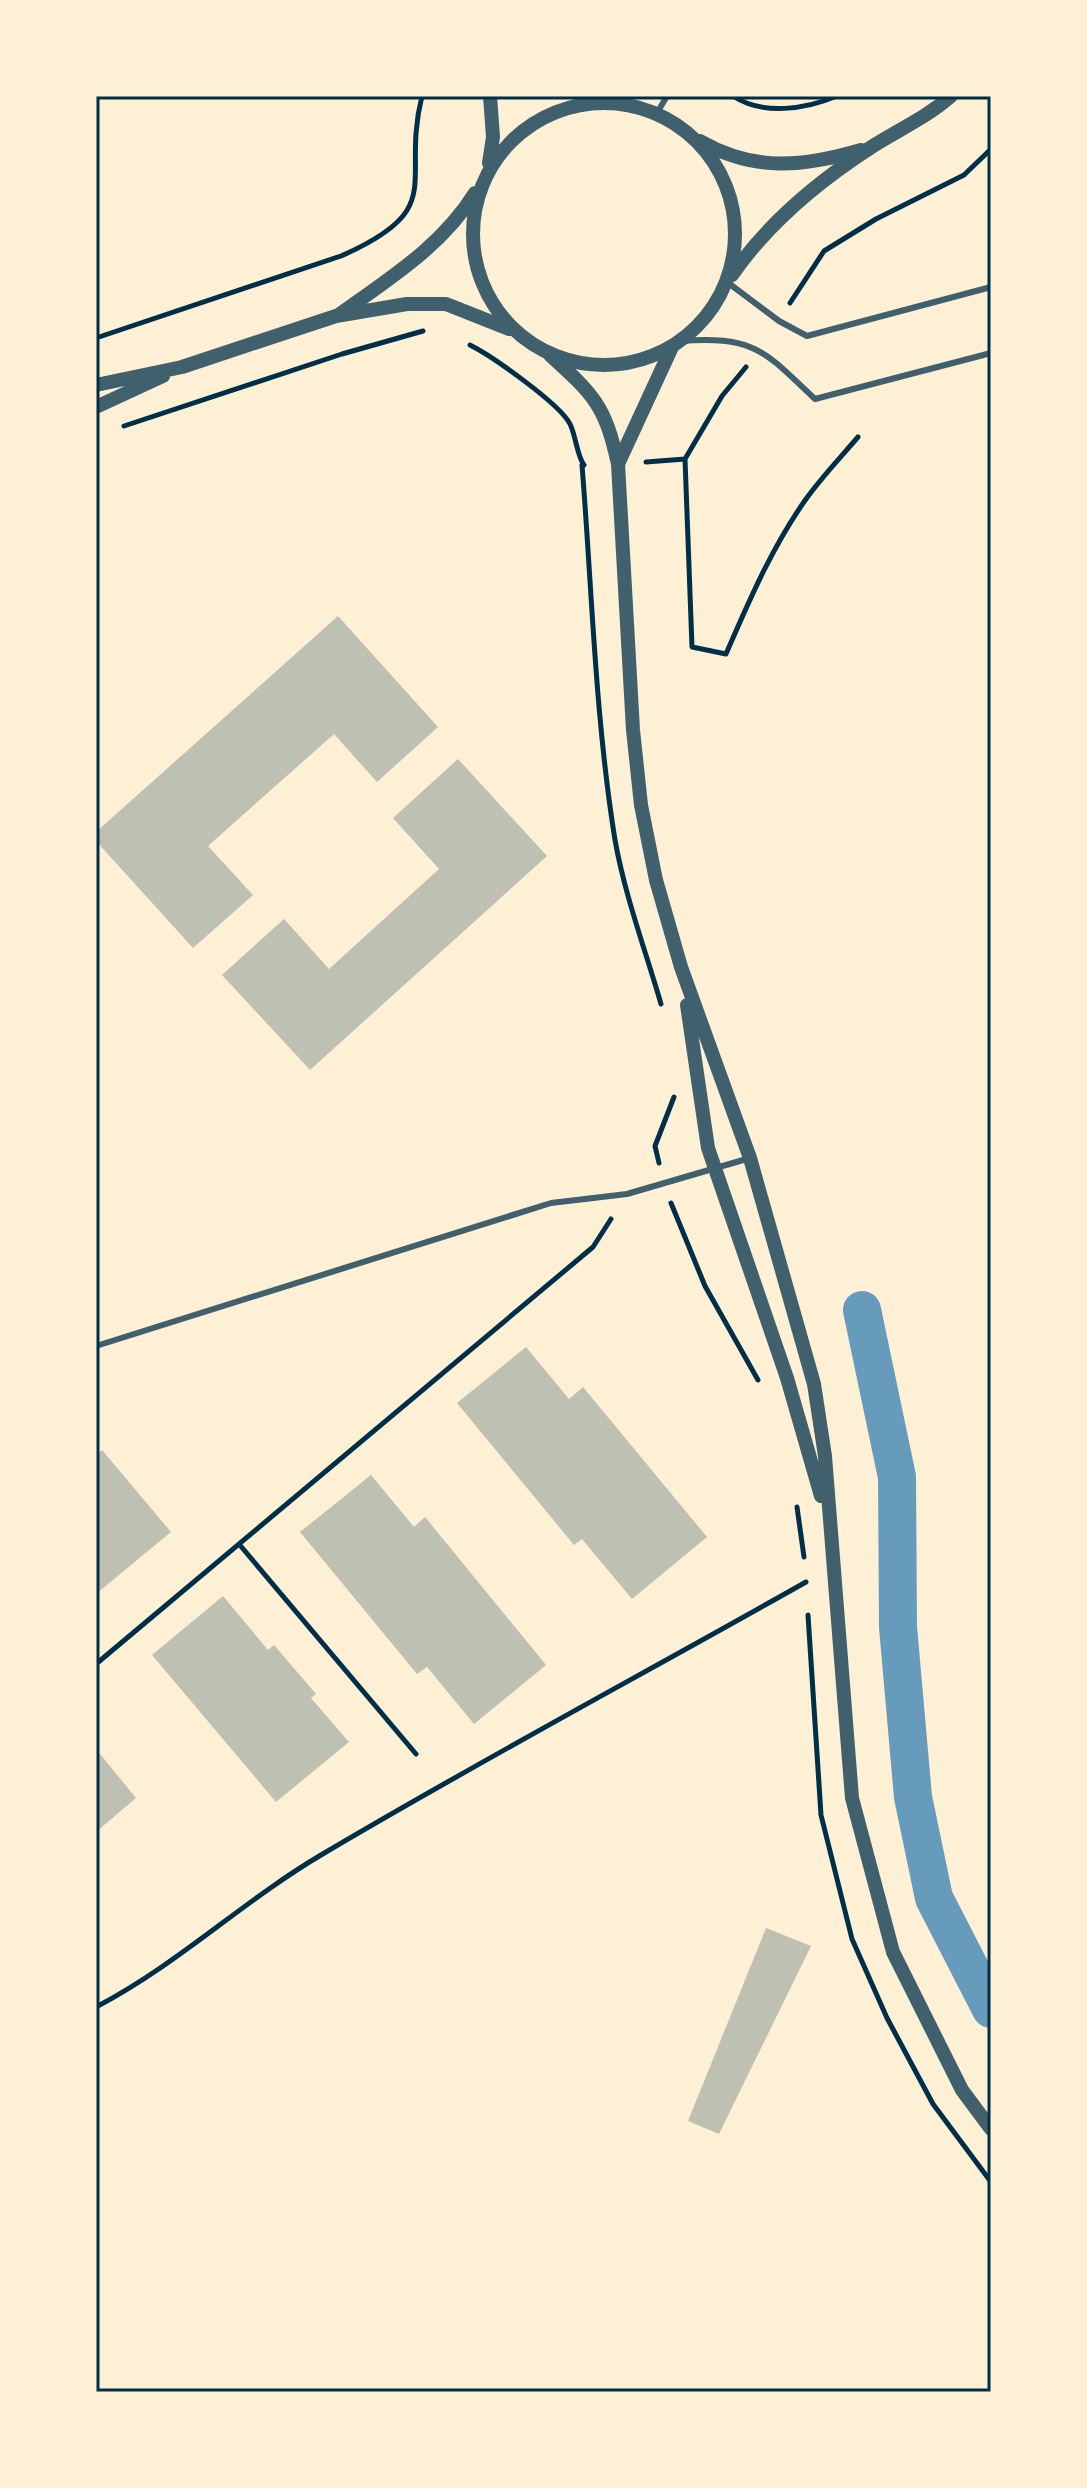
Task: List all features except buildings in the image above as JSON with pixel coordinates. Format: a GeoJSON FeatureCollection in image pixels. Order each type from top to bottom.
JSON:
{"type":"FeatureCollection","features":[{"type":"Feature","properties":{"kind":"street"},"geometry":{"type":"LineString","coordinates":[[490,96],[493,137],[472,223],[475,264],[490,302],[516,333]]}},
{"type":"Feature","properties":{"kind":"street"},"geometry":{"type":"LineString","coordinates":[[576,96],[657,113],[692,136],[735,157],[773,166],[815,162],[872,146]]}},
{"type":"Feature","properties":{"kind":"street"},"geometry":{"type":"LineString","coordinates":[[550,355],[574,363],[612,365],[649,357],[676,344],[710,311],[727,282],[767,231],[807,195],[872,146],[920,119],[951,96]]}},
{"type":"Feature","properties":{"kind":"street"},"geometry":{"type":"LineString","coordinates":[[336,316],[402,270],[443,235],[510,141],[544,117],[583,104],[604,102]]}},
{"type":"Feature","properties":{"kind":"street"},"geometry":{"type":"LineString","coordinates":[[692,136],[713,161],[731,204],[735,251],[727,282]]}},
{"type":"Feature","properties":{"kind":"street"},"geometry":{"type":"LineString","coordinates":[[96,385],[182,367],[336,316],[407,304],[439,303],[484,317],[550,355],[585,386],[604,411],[618,464],[633,730],[641,805],[656,880],[681,967],[750,1158],[814,1384],[852,1798],[893,1952],[962,2090],[991,2129]]}},
{"type":"Feature","properties":{"kind":"street"},"geometry":{"type":"LineString","coordinates":[[618,464],[676,344]]}},
{"type":"Feature","properties":{"kind":"street"},"geometry":{"type":"LineString","coordinates":[[96,407],[182,367]]}},
{"type":"Feature","properties":{"kind":"street"},"geometry":{"type":"LineString","coordinates":[[681,967],[708,1148],[787,1378],[829,1528]]}},
{"type":"Feature","properties":{"kind":"lane"},"geometry":{"type":"LineString","coordinates":[[657,113],[667,96]]}},
{"type":"Feature","properties":{"kind":"lane"},"geometry":{"type":"LineString","coordinates":[[727,282],[779,321],[807,336],[991,287]]}},
{"type":"Feature","properties":{"kind":"lane"},"geometry":{"type":"LineString","coordinates":[[676,344],[714,339],[762,349],[815,399],[991,353]]}},
{"type":"Feature","properties":{"kind":"lane"},"geometry":{"type":"LineString","coordinates":[[96,1346],[551,1203],[627,1194],[715,1171],[750,1158]]}},
{"type":"Feature","properties":{"kind":"path"},"geometry":{"type":"LineString","coordinates":[[96,338],[341,256],[380,239],[402,218],[416,193],[416,121],[422,96]]}},
{"type":"Feature","properties":{"kind":"path"},"geometry":{"type":"LineString","coordinates":[[733,96],[769,108],[810,107],[837,96]]}},
{"type":"Feature","properties":{"kind":"path"},"geometry":{"type":"LineString","coordinates":[[685,459],[692,647],[726,654],[756,584],[786,531],[806,499],[858,437]]}},
{"type":"Feature","properties":{"kind":"path"},"geometry":{"type":"LineString","coordinates":[[582,465],[604,758],[615,842],[633,920],[662,1007]]}},
{"type":"Feature","properties":{"kind":"path"},"geometry":{"type":"LineString","coordinates":[[677,1089],[655,1146],[664,1183],[705,1286],[763,1390]]}},
{"type":"Feature","properties":{"kind":"path"},"geometry":{"type":"LineString","coordinates":[[96,1664],[593,1247],[627,1194]]}},
{"type":"Feature","properties":{"kind":"path"},"geometry":{"type":"LineString","coordinates":[[794,1491],[807,1597]]}},
{"type":"Feature","properties":{"kind":"path"},"geometry":{"type":"LineString","coordinates":[[239,1544],[416,1754]]}},
{"type":"Feature","properties":{"kind":"path"},"geometry":{"type":"LineString","coordinates":[[96,2007],[197,1945],[227,1916],[320,1856],[806,1582]]}},
{"type":"Feature","properties":{"kind":"path"},"geometry":{"type":"LineString","coordinates":[[808,1613],[821,1815],[852,1939],[887,2018],[933,2104],[991,2182]]}},
{"type":"Feature","properties":{"kind":"waterway"},"geometry":{"type":"LineString","coordinates":[[862,1310],[897,1477],[898,1627],[913,1797],[934,1898],[991,2009]]}}]}
